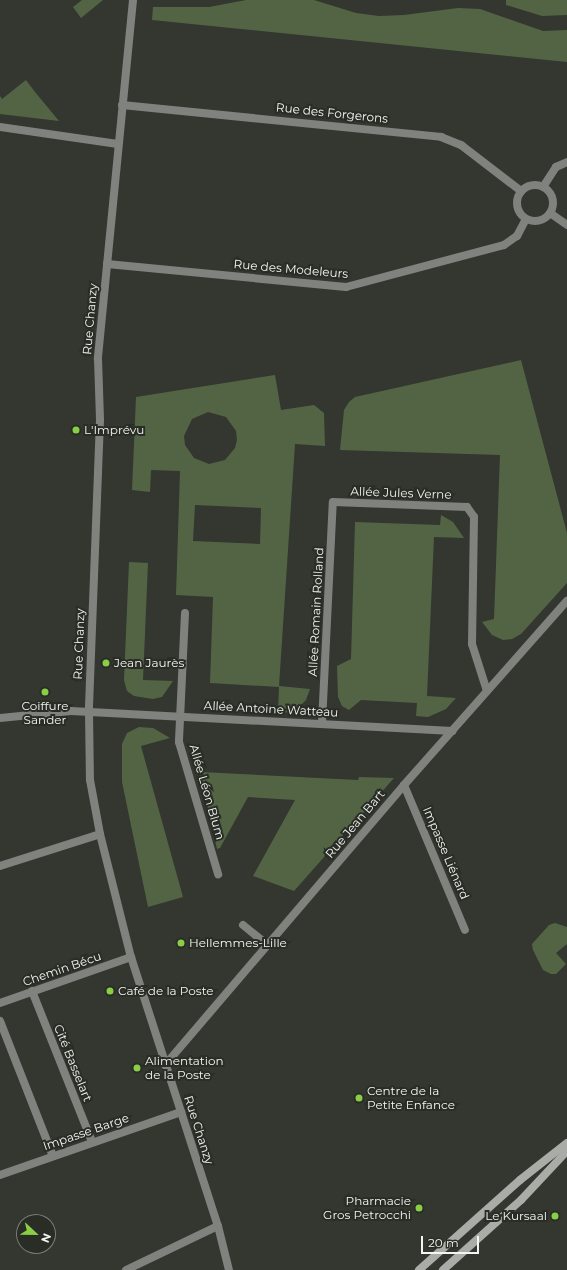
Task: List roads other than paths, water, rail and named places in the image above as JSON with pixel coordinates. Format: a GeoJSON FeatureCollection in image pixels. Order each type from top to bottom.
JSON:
{"type":"FeatureCollection","features":[{"type":"Feature","properties":{"kind":"main road"},"geometry":{"type":"LineString","coordinates":[[419,1270],[520,1180],[567,1143]]}},
{"type":"Feature","properties":{"kind":"main road"},"geometry":{"type":"LineString","coordinates":[[443,1270],[521,1200],[567,1151]]}},
{"type":"Feature","properties":{"kind":"street","name":"Rue Chanzy"},"geometry":{"type":"LineString","coordinates":[[133,0],[118,144],[98,378],[100,420],[89,712],[90,780],[100,834],[131,957],[218,1226],[229,1270]]}},
{"type":"Feature","properties":{"kind":"street","name":"Rue des Forgerons"},"geometry":{"type":"LineString","coordinates":[[122,105],[441,137],[461,145],[521,191]]}},
{"type":"Feature","properties":{"kind":"street"},"geometry":{"type":"LineString","coordinates":[[0,128],[118,144]]}},
{"type":"Feature","properties":{"kind":"street"},"geometry":{"type":"LineString","coordinates":[[543,187],[556,167],[567,162]]}},
{"type":"Feature","properties":{"kind":"street"},"geometry":{"type":"LineString","coordinates":[[530,186],[543,187],[550,193],[552,201],[550,213],[540,220],[526,219],[517,206],[521,191],[530,186]]}},
{"type":"Feature","properties":{"kind":"street"},"geometry":{"type":"LineString","coordinates":[[550,213],[567,225]]}},
{"type":"Feature","properties":{"kind":"street","name":"Rue des Modeleurs"},"geometry":{"type":"LineString","coordinates":[[107,264],[346,287],[369,283],[504,245],[517,236],[526,219]]}},
{"type":"Feature","properties":{"kind":"street","name":"Allée Jules Verne"},"geometry":{"type":"LineString","coordinates":[[333,502],[467,508],[474,517],[472,644],[487,691]]}},
{"type":"Feature","properties":{"kind":"street","name":"Allée Romain Rolland"},"geometry":{"type":"LineString","coordinates":[[322,723],[333,502]]}},
{"type":"Feature","properties":{"kind":"street","name":"Rue Jean Bart"},"geometry":{"type":"LineString","coordinates":[[165,1065],[404,785],[567,601]]}},
{"type":"Feature","properties":{"kind":"street","name":"Allée Léon Blum"},"geometry":{"type":"LineString","coordinates":[[185,612],[179,742],[218,874]]}},
{"type":"Feature","properties":{"kind":"street","name":"Allée Antoine Watteau"},"geometry":{"type":"LineString","coordinates":[[0,718],[58,712],[89,712],[322,723],[452,732]]}},
{"type":"Feature","properties":{"kind":"street","name":"Impasse Liénard"},"geometry":{"type":"LineString","coordinates":[[404,785],[465,930]]}},
{"type":"Feature","properties":{"kind":"street"},"geometry":{"type":"LineString","coordinates":[[0,866],[100,834]]}},
{"type":"Feature","properties":{"kind":"street"},"geometry":{"type":"LineString","coordinates":[[244,924],[268,945]]}},
{"type":"Feature","properties":{"kind":"street","name":"Chemin Bécu"},"geometry":{"type":"LineString","coordinates":[[0,1003],[131,957]]}},
{"type":"Feature","properties":{"kind":"street","name":"Cité Basselart"},"geometry":{"type":"LineString","coordinates":[[32,992],[92,1142]]}},
{"type":"Feature","properties":{"kind":"street"},"geometry":{"type":"LineString","coordinates":[[0,1021],[53,1156]]}},
{"type":"Feature","properties":{"kind":"street","name":"Impasse Barge"},"geometry":{"type":"LineString","coordinates":[[0,1175],[181,1112]]}},
{"type":"Feature","properties":{"kind":"street"},"geometry":{"type":"LineString","coordinates":[[126,1270],[218,1226]]}},
{"type":"Feature","properties":{"kind":"place","name":"L'Imprévu"},"geometry":{"type":"Point","coordinates":[76,430]}},
{"type":"Feature","properties":{"kind":"place","name":"Jean Jaurès"},"geometry":{"type":"Point","coordinates":[106,663]}},
{"type":"Feature","properties":{"kind":"place","name":"Coiffure Sander"},"geometry":{"type":"Point","coordinates":[45,692]}},
{"type":"Feature","properties":{"kind":"place","name":"Hellemmes-Lille"},"geometry":{"type":"Point","coordinates":[181,943]}},
{"type":"Feature","properties":{"kind":"place","name":"Café de la Poste"},"geometry":{"type":"Point","coordinates":[110,991]}},
{"type":"Feature","properties":{"kind":"place","name":"Alimentation de la Poste"},"geometry":{"type":"Point","coordinates":[137,1068]}},
{"type":"Feature","properties":{"kind":"place","name":"Centre de la Petite Enfance"},"geometry":{"type":"Point","coordinates":[359,1098]}},
{"type":"Feature","properties":{"kind":"place","name":"Pharmacie Gros Petrocchi"},"geometry":{"type":"Point","coordinates":[419,1208]}},
{"type":"Feature","properties":{"kind":"place","name":"Le Kursaal"},"geometry":{"type":"Point","coordinates":[555,1216]}}]}
